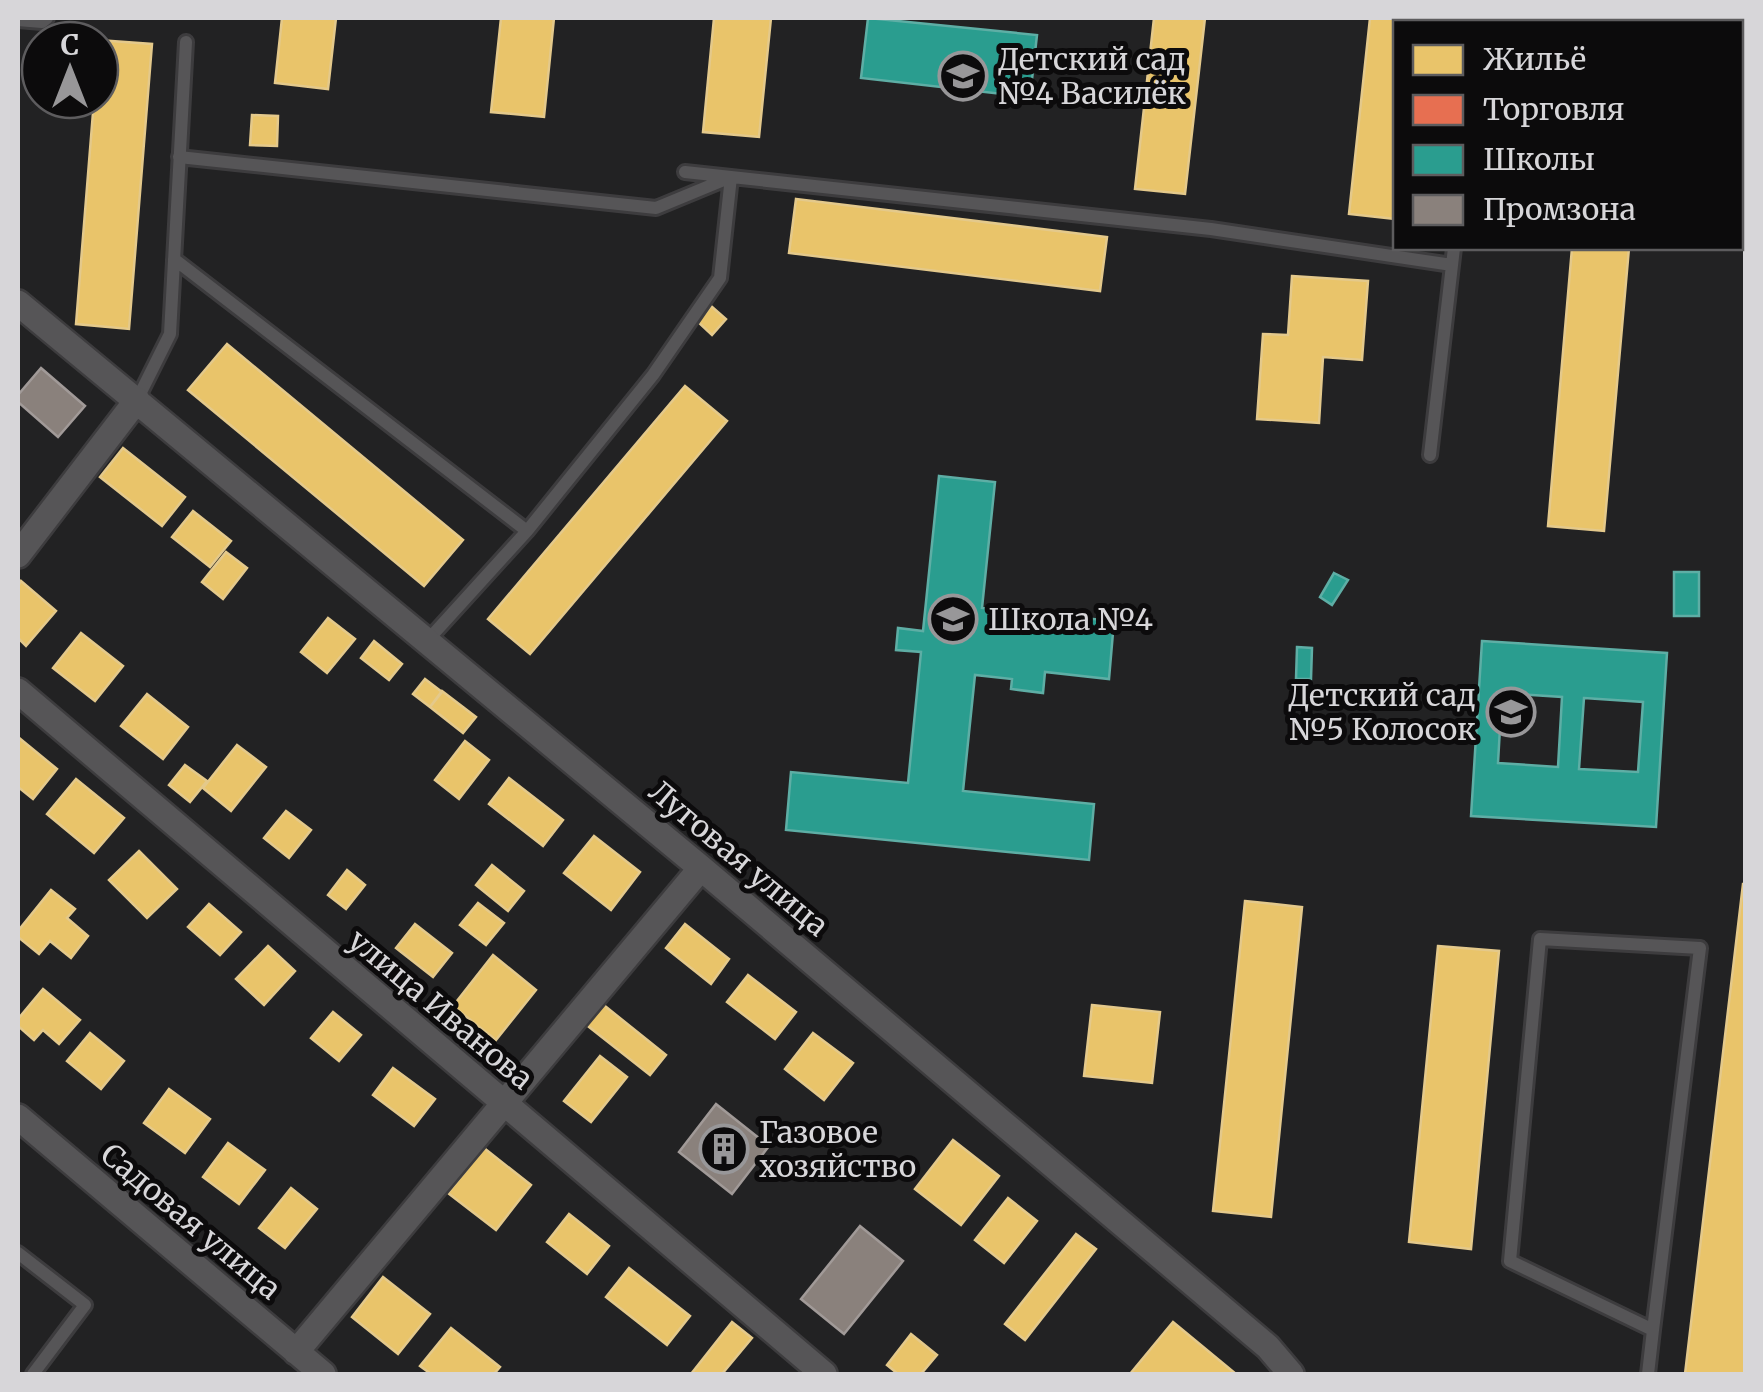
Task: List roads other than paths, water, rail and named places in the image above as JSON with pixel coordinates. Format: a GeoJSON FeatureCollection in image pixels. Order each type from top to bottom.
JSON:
{"type":"FeatureCollection","features":[{"type":"Feature","properties":{"kind":"street","name":"Луговая улица"},"geometry":{"type":"LineString","coordinates":[[18,303],[701,868],[1268,1347],[1291,1374]]}},
{"type":"Feature","properties":{"kind":"street"},"geometry":{"type":"LineString","coordinates":[[18,556],[137,400]]}},
{"type":"Feature","properties":{"kind":"street","name":"улица Иванова"},"geometry":{"type":"LineString","coordinates":[[18,691],[824,1374]]}},
{"type":"Feature","properties":{"kind":"street"},"geometry":{"type":"LineString","coordinates":[[296,1352],[701,868]]}},
{"type":"Feature","properties":{"kind":"street","name":"Садовая улица"},"geometry":{"type":"LineString","coordinates":[[18,1117],[323,1374]]}},
{"type":"Feature","properties":{"kind":"lane"},"geometry":{"type":"LineString","coordinates":[[18,20],[42,22],[47,18]]}},
{"type":"Feature","properties":{"kind":"lane"},"geometry":{"type":"LineString","coordinates":[[137,400],[170,334],[186,42]]}},
{"type":"Feature","properties":{"kind":"lane"},"geometry":{"type":"LineString","coordinates":[[179,158],[656,208],[731,177]]}},
{"type":"Feature","properties":{"kind":"lane"},"geometry":{"type":"LineString","coordinates":[[685,172],[1211,230],[1452,265]]}},
{"type":"Feature","properties":{"kind":"lane"},"geometry":{"type":"LineString","coordinates":[[427,641],[527,531],[654,375],[720,278],[731,177]]}},
{"type":"Feature","properties":{"kind":"lane"},"geometry":{"type":"LineString","coordinates":[[1430,455],[1454,250]]}},
{"type":"Feature","properties":{"kind":"lane"},"geometry":{"type":"LineString","coordinates":[[174,259],[527,531]]}},
{"type":"Feature","properties":{"kind":"lane"},"geometry":{"type":"LineString","coordinates":[[1648,1374],[1654,1330],[1700,948],[1540,939],[1510,1260],[1654,1330]]}},
{"type":"Feature","properties":{"kind":"lane"},"geometry":{"type":"LineString","coordinates":[[18,1252],[85,1305],[33,1374]]}},
{"type":"Feature","properties":{"kind":"place","name":"Детский сад №4 Василёк"},"geometry":{"type":"Point","coordinates":[963,76]}},
{"type":"Feature","properties":{"kind":"place","name":"Школа №4"},"geometry":{"type":"Point","coordinates":[953,619]}},
{"type":"Feature","properties":{"kind":"place","name":"Детский сад №5 Колосок"},"geometry":{"type":"Point","coordinates":[1511,712]}},
{"type":"Feature","properties":{"kind":"place","name":"Газовое хозяйство"},"geometry":{"type":"Point","coordinates":[724,1149]}}]}
